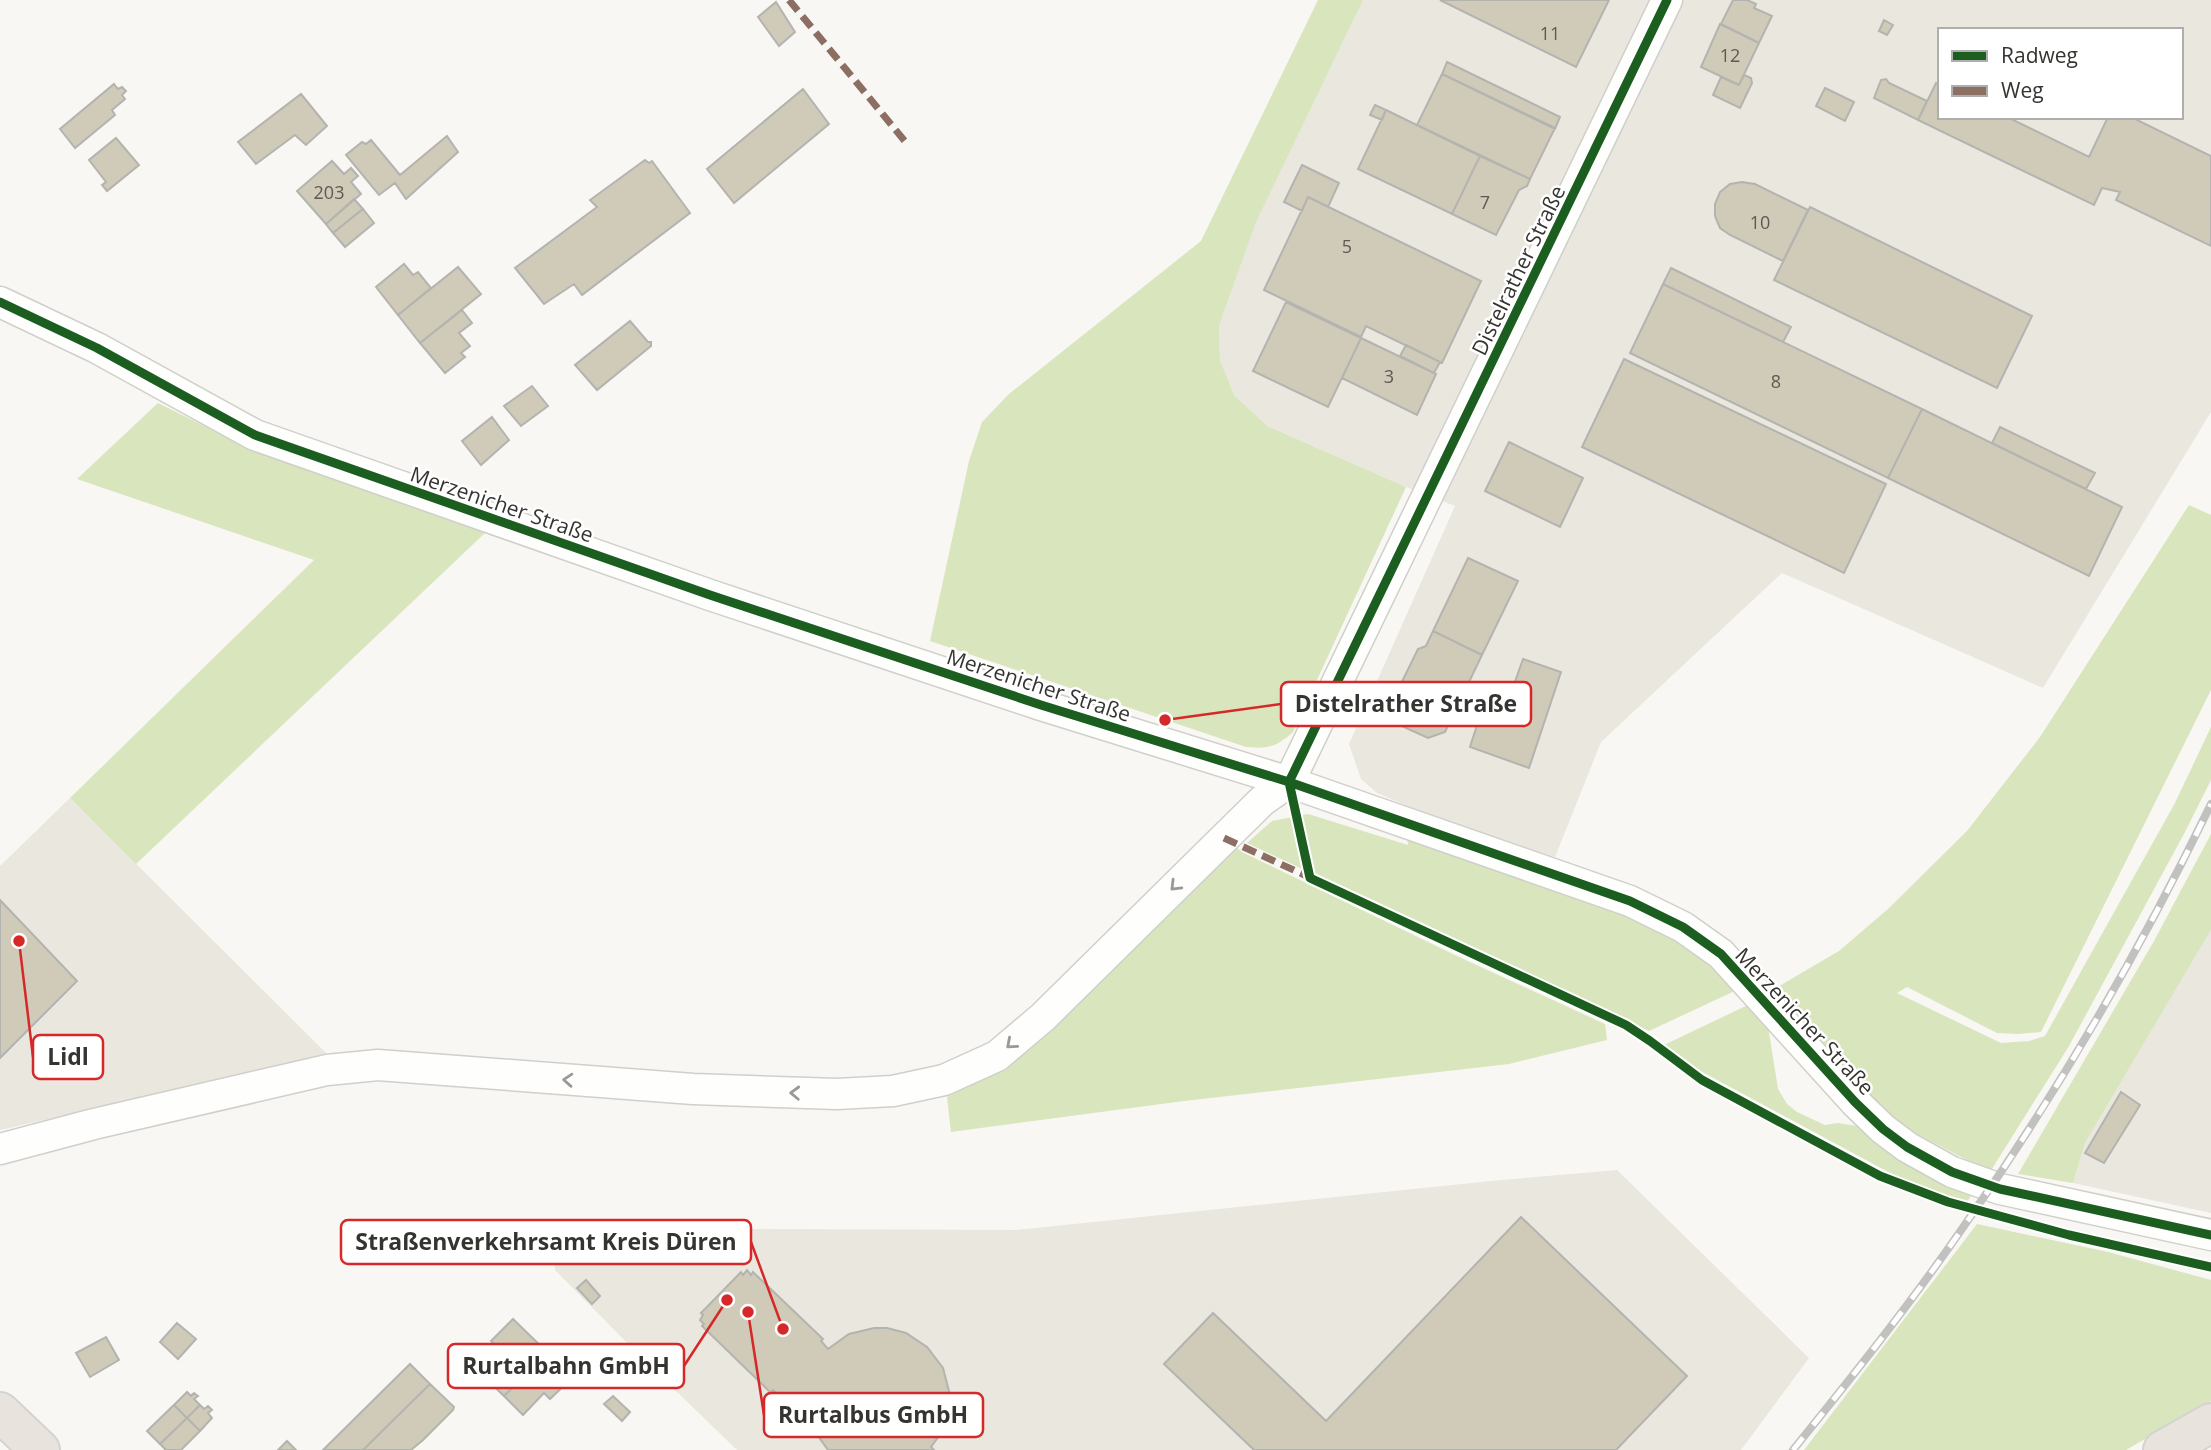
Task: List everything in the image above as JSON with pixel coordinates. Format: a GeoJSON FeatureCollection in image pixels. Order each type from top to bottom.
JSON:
{"type":"FeatureCollection","features":[{"type":"Feature","properties":{"kind":"main road"},"geometry":{"type":"LineString","coordinates":[[0,1412],[40,1450]]}},
{"type":"Feature","properties":{"kind":"main road"},"geometry":{"type":"LineString","coordinates":[[2163,1450],[2211,1423]]}},
{"type":"Feature","properties":{"kind":"street","name":"Distelrather Straße"},"geometry":{"type":"LineString","coordinates":[[1289,782],[1667,0]]}},
{"type":"Feature","properties":{"kind":"street","name":"Merzenicher Straße"},"geometry":{"type":"LineString","coordinates":[[0,302],[97,348],[255,435],[736,604],[1041,705],[1289,782],[1630,901],[1683,927],[1721,954],[1855,1102],[1882,1129],[1907,1147],[1952,1172],[2000,1189],[2211,1235]]}},
{"type":"Feature","properties":{"kind":"street"},"geometry":{"type":"LineString","coordinates":[[0,1149],[327,1070],[378,1065],[693,1089],[837,1094],[893,1091],[944,1080],[997,1056],[1043,1017],[1262,801],[1289,782]]}},
{"type":"Feature","properties":{"kind":"shaded area"},"geometry":{"type":"Polygon","coordinates":[[[1363,0],[2211,0],[2211,412],[2043,688],[1782,573],[1601,742],[1555,857],[1433,817],[1377,793],[1361,779],[1349,744],[1455,506],[1267,426],[1234,395],[1220,360],[1219,326],[1256,221],[1363,0]]]}},
{"type":"Feature","properties":{"kind":"shaded area"},"geometry":{"type":"Polygon","coordinates":[[[70,798],[326,1053],[313,1059],[0,1130],[0,866],[70,798]]]}},
{"type":"Feature","properties":{"kind":"shaded area"},"geometry":{"type":"Polygon","coordinates":[[[2211,930],[2211,1213],[2073,1183],[2085,1143],[2211,930]]]}},
{"type":"Feature","properties":{"kind":"shaded area"},"geometry":{"type":"Polygon","coordinates":[[[1617,1170],[1809,1358],[1741,1450],[737,1450],[555,1270],[553,1239],[733,1229],[1016,1230],[1617,1170]]]}},
{"type":"Feature","properties":{"kind":"green space"},"geometry":{"type":"Polygon","coordinates":[[[1318,0],[1363,0],[1256,222],[1219,326],[1220,360],[1234,395],[1267,426],[1406,487],[1293,732],[1272,746],[1246,747],[930,641],[969,461],[982,422],[1009,394],[1201,241],[1318,0]]]}},
{"type":"Feature","properties":{"kind":"green space"},"geometry":{"type":"Polygon","coordinates":[[[158,403],[259,453],[485,533],[136,864],[70,798],[314,560],[77,479],[158,403]]]}},
{"type":"Feature","properties":{"kind":"green space"},"geometry":{"type":"Polygon","coordinates":[[[2189,505],[2211,515],[2211,690],[2041,1032],[1997,1033],[1907,987],[1897,993],[2001,1043],[2029,1041],[2045,1036],[2175,803],[2211,727],[2211,780],[2069,1046],[1990,1172],[1896,1123],[1845,1071],[1774,989],[1839,951],[1888,909],[1967,831],[2040,737],[2189,505]]]}},
{"type":"Feature","properties":{"kind":"green space"},"geometry":{"type":"Polygon","coordinates":[[[1308,814],[1408,845],[1407,837],[1585,898],[1655,926],[1704,954],[1739,989],[1649,1031],[1247,843],[1272,821],[1308,814]]]}},
{"type":"Feature","properties":{"kind":"green space"},"geometry":{"type":"Polygon","coordinates":[[[2211,834],[2211,930],[2085,1143],[2073,1183],[2018,1174],[2154,941],[2211,834]]]}},
{"type":"Feature","properties":{"kind":"green space"},"geometry":{"type":"Polygon","coordinates":[[[1235,846],[1242,852],[1459,957],[1605,1024],[1607,1040],[1509,1064],[1184,1101],[951,1132],[947,1097],[997,1071],[1235,846]]]}},
{"type":"Feature","properties":{"kind":"green space"},"geometry":{"type":"Polygon","coordinates":[[[1752,1003],[1767,1020],[1778,1089],[1787,1104],[1797,1112],[1825,1125],[1838,1123],[1857,1126],[1907,1164],[1971,1196],[1963,1208],[1922,1190],[1691,1066],[1664,1045],[1752,1003]]]}},
{"type":"Feature","properties":{"kind":"green space"},"geometry":{"type":"Polygon","coordinates":[[[1977,1224],[2108,1252],[2211,1280],[2211,1401],[2126,1450],[1804,1450],[1977,1224]]]}},
{"type":"Feature","properties":{"kind":"building"},"geometry":{"type":"Polygon","coordinates":[[[1440,0],[1609,0],[1576,67],[1440,0]]]}},
{"type":"Feature","properties":{"kind":"building"},"geometry":{"type":"Polygon","coordinates":[[[1733,0],[1747,0],[1756,4],[1754,8],[1772,16],[1759,43],[1721,24],[1733,0]]]}},
{"type":"Feature","properties":{"kind":"building"},"geometry":{"type":"Polygon","coordinates":[[[776,2],[795,32],[779,46],[758,17],[776,2]]]}},
{"type":"Feature","properties":{"kind":"building"},"geometry":{"type":"Polygon","coordinates":[[[1884,20],[1893,25],[1887,35],[1879,31],[1884,20]]]}},
{"type":"Feature","properties":{"kind":"building"},"geometry":{"type":"Polygon","coordinates":[[[1720,24],[1759,43],[1739,85],[1701,67],[1720,24]]]}},
{"type":"Feature","properties":{"kind":"building"},"geometry":{"type":"Polygon","coordinates":[[[1447,62],[1560,117],[1555,129],[1442,74],[1447,62]]]}},
{"type":"Feature","properties":{"kind":"building"},"geometry":{"type":"Polygon","coordinates":[[[1442,74],[1555,128],[1530,179],[1417,125],[1442,74]]]}},
{"type":"Feature","properties":{"kind":"building"},"geometry":{"type":"Polygon","coordinates":[[[1744,75],[1751,78],[1752,83],[1740,108],[1713,95],[1721,77],[1739,85],[1744,75]]]}},
{"type":"Feature","properties":{"kind":"building"},"geometry":{"type":"Polygon","coordinates":[[[1886,79],[1889,83],[1927,101],[1918,120],[1874,98],[1881,80],[1886,79]]]}},
{"type":"Feature","properties":{"kind":"building"},"geometry":{"type":"Polygon","coordinates":[[[1936,83],[1938,119],[2011,119],[2089,157],[2107,119],[2135,119],[2211,156],[2211,246],[2116,200],[2120,192],[2102,188],[2094,205],[1918,120],[1936,83]]]}},
{"type":"Feature","properties":{"kind":"building"},"geometry":{"type":"Polygon","coordinates":[[[114,84],[118,89],[122,87],[126,91],[122,95],[125,99],[112,110],[115,115],[75,148],[60,129],[114,84]]]}},
{"type":"Feature","properties":{"kind":"building"},"geometry":{"type":"Polygon","coordinates":[[[1825,88],[1854,102],[1845,121],[1816,106],[1825,88]]]}},
{"type":"Feature","properties":{"kind":"building"},"geometry":{"type":"Polygon","coordinates":[[[803,89],[829,124],[734,203],[707,169],[803,89]]]}},
{"type":"Feature","properties":{"kind":"building"},"geometry":{"type":"Polygon","coordinates":[[[301,94],[327,126],[306,145],[295,135],[256,164],[238,142],[301,94]]]}},
{"type":"Feature","properties":{"kind":"building"},"geometry":{"type":"Polygon","coordinates":[[[1375,105],[1386,110],[1382,120],[1370,115],[1375,105]]]}},
{"type":"Feature","properties":{"kind":"building"},"geometry":{"type":"Polygon","coordinates":[[[1386,110],[1480,156],[1452,214],[1358,169],[1386,110]]]}},
{"type":"Feature","properties":{"kind":"building"},"geometry":{"type":"Polygon","coordinates":[[[447,136],[458,152],[406,199],[395,183],[379,195],[346,155],[362,142],[366,144],[371,140],[400,175],[447,136]]]}},
{"type":"Feature","properties":{"kind":"building"},"geometry":{"type":"Polygon","coordinates":[[[116,138],[139,165],[107,191],[102,185],[106,182],[89,160],[116,138]]]}},
{"type":"Feature","properties":{"kind":"building"},"geometry":{"type":"Polygon","coordinates":[[[1480,156],[1530,179],[1527,186],[1519,190],[1496,235],[1452,214],[1480,156]]]}},
{"type":"Feature","properties":{"kind":"building"},"geometry":{"type":"Polygon","coordinates":[[[645,160],[649,163],[652,161],[690,213],[582,295],[574,284],[544,304],[515,268],[597,207],[590,200],[645,160]]]}},
{"type":"Feature","properties":{"kind":"building"},"geometry":{"type":"Polygon","coordinates":[[[332,161],[344,174],[351,168],[358,176],[351,182],[361,194],[326,224],[297,191],[332,161]]]}},
{"type":"Feature","properties":{"kind":"building"},"geometry":{"type":"Polygon","coordinates":[[[1302,165],[1339,183],[1328,207],[1308,197],[1302,211],[1284,202],[1302,165]]]}},
{"type":"Feature","properties":{"kind":"building"},"geometry":{"type":"Polygon","coordinates":[[[1730,184],[1755,184],[1808,210],[1783,261],[1720,228],[1715,216],[1715,204],[1720,192],[1730,184]]]}},
{"type":"Feature","properties":{"kind":"building"},"geometry":{"type":"Polygon","coordinates":[[[1308,197],[1481,281],[1442,363],[1366,326],[1361,337],[1264,290],[1308,197]]]}},
{"type":"Feature","properties":{"kind":"building"},"geometry":{"type":"Polygon","coordinates":[[[354,199],[363,209],[333,233],[326,224],[354,199]]]}},
{"type":"Feature","properties":{"kind":"building"},"geometry":{"type":"Polygon","coordinates":[[[1810,207],[2032,316],[1997,388],[1774,280],[1810,207]]]}},
{"type":"Feature","properties":{"kind":"building"},"geometry":{"type":"Polygon","coordinates":[[[363,209],[374,223],[345,247],[333,233],[363,209]]]}},
{"type":"Feature","properties":{"kind":"building"},"geometry":{"type":"Polygon","coordinates":[[[404,264],[413,275],[418,272],[431,288],[398,315],[376,287],[404,264]]]}},
{"type":"Feature","properties":{"kind":"building"},"geometry":{"type":"Polygon","coordinates":[[[458,267],[481,294],[420,343],[398,315],[458,267]]]}},
{"type":"Feature","properties":{"kind":"building"},"geometry":{"type":"Polygon","coordinates":[[[1671,268],[1791,327],[1783,342],[1663,284],[1671,268]]]}},
{"type":"Feature","properties":{"kind":"building"},"geometry":{"type":"Polygon","coordinates":[[[1663,284],[1922,409],[1888,478],[1630,353],[1663,284]]]}},
{"type":"Feature","properties":{"kind":"building"},"geometry":{"type":"Polygon","coordinates":[[[1286,302],[1361,338],[1328,407],[1253,371],[1286,302]]]}},
{"type":"Feature","properties":{"kind":"building"},"geometry":{"type":"Polygon","coordinates":[[[462,310],[472,323],[459,333],[470,346],[461,353],[465,357],[445,373],[420,343],[462,310]]]}},
{"type":"Feature","properties":{"kind":"building"},"geometry":{"type":"Polygon","coordinates":[[[630,321],[648,342],[651,342],[651,346],[597,390],[575,365],[630,321]]]}},
{"type":"Feature","properties":{"kind":"building"},"geometry":{"type":"Polygon","coordinates":[[[1361,338],[1436,374],[1417,415],[1342,378],[1361,338]]]}},
{"type":"Feature","properties":{"kind":"building"},"geometry":{"type":"Polygon","coordinates":[[[1406,345],[1440,362],[1434,373],[1400,356],[1406,345]]]}},
{"type":"Feature","properties":{"kind":"building"},"geometry":{"type":"Polygon","coordinates":[[[1624,359],[1886,484],[1844,573],[1582,447],[1624,359]]]}},
{"type":"Feature","properties":{"kind":"building"},"geometry":{"type":"Polygon","coordinates":[[[532,386],[548,406],[521,426],[504,406],[532,386]]]}},
{"type":"Feature","properties":{"kind":"building"},"geometry":{"type":"Polygon","coordinates":[[[1922,409],[2122,507],[2089,576],[1888,478],[1922,409]]]}},
{"type":"Feature","properties":{"kind":"building"},"geometry":{"type":"Polygon","coordinates":[[[492,417],[509,440],[481,465],[462,441],[492,417]]]}},
{"type":"Feature","properties":{"kind":"building"},"geometry":{"type":"Polygon","coordinates":[[[2000,427],[2095,473],[2086,489],[1992,443],[2000,427]]]}},
{"type":"Feature","properties":{"kind":"building"},"geometry":{"type":"Polygon","coordinates":[[[1509,442],[1583,478],[1560,527],[1485,491],[1509,442]]]}},
{"type":"Feature","properties":{"kind":"building"},"geometry":{"type":"Polygon","coordinates":[[[1468,558],[1518,581],[1482,655],[1433,631],[1468,558]]]}},
{"type":"Feature","properties":{"kind":"building"},"geometry":{"type":"Polygon","coordinates":[[[1433,631],[1482,655],[1445,732],[1428,738],[1395,723],[1390,706],[1418,649],[1426,646],[1433,631]]]}},
{"type":"Feature","properties":{"kind":"building"},"geometry":{"type":"Polygon","coordinates":[[[1523,659],[1561,672],[1529,768],[1470,747],[1480,716],[1486,718],[1495,690],[1510,696],[1523,659]]]}},
{"type":"Feature","properties":{"kind":"building"},"geometry":{"type":"Polygon","coordinates":[[[0,900],[77,981],[0,1058],[0,900]]]}},
{"type":"Feature","properties":{"kind":"building"},"geometry":{"type":"Polygon","coordinates":[[[2121,1092],[2140,1105],[2104,1163],[2085,1153],[2121,1092]]]}},
{"type":"Feature","properties":{"kind":"building"},"geometry":{"type":"Polygon","coordinates":[[[1521,1217],[1687,1376],[1616,1450],[1254,1450],[1164,1364],[1213,1313],[1326,1421],[1521,1217]]]}},
{"type":"Feature","properties":{"kind":"building"},"geometry":{"type":"Polygon","coordinates":[[[747,1270],[751,1275],[753,1272],[823,1339],[821,1341],[828,1349],[849,1334],[874,1328],[906,1333],[927,1347],[943,1368],[950,1395],[948,1416],[942,1432],[931,1447],[934,1450],[828,1450],[813,1429],[773,1390],[771,1393],[702,1326],[704,1324],[700,1320],[703,1315],[701,1313],[741,1272],[743,1275],[747,1270]]]}},
{"type":"Feature","properties":{"kind":"building"},"geometry":{"type":"Polygon","coordinates":[[[586,1280],[600,1296],[592,1304],[577,1288],[586,1280]]]}},
{"type":"Feature","properties":{"kind":"building"},"geometry":{"type":"Polygon","coordinates":[[[513,1319],[548,1353],[504,1396],[475,1368],[497,1347],[491,1341],[513,1319]]]}},
{"type":"Feature","properties":{"kind":"building"},"geometry":{"type":"Polygon","coordinates":[[[177,1323],[196,1339],[178,1359],[160,1342],[177,1323]]]}},
{"type":"Feature","properties":{"kind":"building"},"geometry":{"type":"Polygon","coordinates":[[[106,1337],[119,1360],[90,1377],[76,1353],[106,1337]]]}},
{"type":"Feature","properties":{"kind":"building"},"geometry":{"type":"Polygon","coordinates":[[[548,1353],[573,1377],[550,1399],[544,1393],[523,1415],[504,1396],[548,1353]]]}},
{"type":"Feature","properties":{"kind":"building"},"geometry":{"type":"Polygon","coordinates":[[[410,1364],[430,1384],[363,1450],[323,1450],[410,1364]]]}},
{"type":"Feature","properties":{"kind":"building"},"geometry":{"type":"Polygon","coordinates":[[[430,1384],[454,1407],[423,1440],[411,1450],[363,1450],[430,1384]]]}},
{"type":"Feature","properties":{"kind":"building"},"geometry":{"type":"Polygon","coordinates":[[[187,1392],[191,1396],[194,1393],[198,1396],[194,1399],[200,1405],[187,1418],[174,1405],[187,1392]]]}},
{"type":"Feature","properties":{"kind":"building"},"geometry":{"type":"Polygon","coordinates":[[[613,1396],[630,1412],[622,1421],[604,1404],[613,1396]]]}},
{"type":"Feature","properties":{"kind":"building"},"geometry":{"type":"Polygon","coordinates":[[[174,1405],[187,1418],[160,1444],[147,1431],[174,1405]]]}},
{"type":"Feature","properties":{"kind":"building"},"geometry":{"type":"Polygon","coordinates":[[[200,1405],[204,1409],[208,1406],[212,1410],[208,1413],[212,1418],[200,1431],[187,1418],[200,1405]]]}},
{"type":"Feature","properties":{"kind":"building"},"geometry":{"type":"Polygon","coordinates":[[[187,1418],[200,1431],[181,1450],[166,1450],[160,1444],[187,1418]]]}},
{"type":"Feature","properties":{"kind":"building"},"geometry":{"type":"Polygon","coordinates":[[[287,1441],[296,1450],[278,1450],[287,1441]]]}},
{"type":"Feature","properties":{"kind":"railway"},"geometry":{"type":"LineString","coordinates":[[1793,1450],[1923,1283],[1999,1175],[2096,1020],[2156,913],[2211,804]]}},
{"type":"Feature","properties":{"kind":"marked path"},"geometry":{"type":"LineString","coordinates":[[789,0],[908,145]]}},
{"type":"Feature","properties":{"kind":"marked path"},"geometry":{"type":"LineString","coordinates":[[1224,838],[1311,878]]}},
{"type":"Feature","properties":{"kind":"cycle path"},"geometry":{"type":"LineString","coordinates":[[1289,782],[1667,0]]}},
{"type":"Feature","properties":{"kind":"cycle path"},"geometry":{"type":"LineString","coordinates":[[0,302],[97,348],[255,435],[710,595],[1041,705],[1289,782],[1630,901],[1683,927],[1721,954],[1855,1102],[1907,1147],[1952,1172],[2000,1189],[2211,1235]]}},
{"type":"Feature","properties":{"kind":"cycle path"},"geometry":{"type":"LineString","coordinates":[[1289,782],[1310,878],[1626,1025],[1702,1080],[1880,1176],[1948,1202],[2069,1235],[2211,1267]]}},
{"type":"Feature","properties":{"kind":"place","name":"Distelrather Straße"},"geometry":{"type":"Point","coordinates":[1165,720]}},
{"type":"Feature","properties":{"kind":"place","name":"Lidl"},"geometry":{"type":"Point","coordinates":[19,941]}},
{"type":"Feature","properties":{"kind":"place","name":"Rurtalbahn GmbH"},"geometry":{"type":"Point","coordinates":[727,1300]}},
{"type":"Feature","properties":{"kind":"place","name":"Rurtalbus GmbH"},"geometry":{"type":"Point","coordinates":[748,1312]}},
{"type":"Feature","properties":{"kind":"place","name":"Straßenverkehrsamt Kreis Düren"},"geometry":{"type":"Point","coordinates":[783,1329]}}]}
